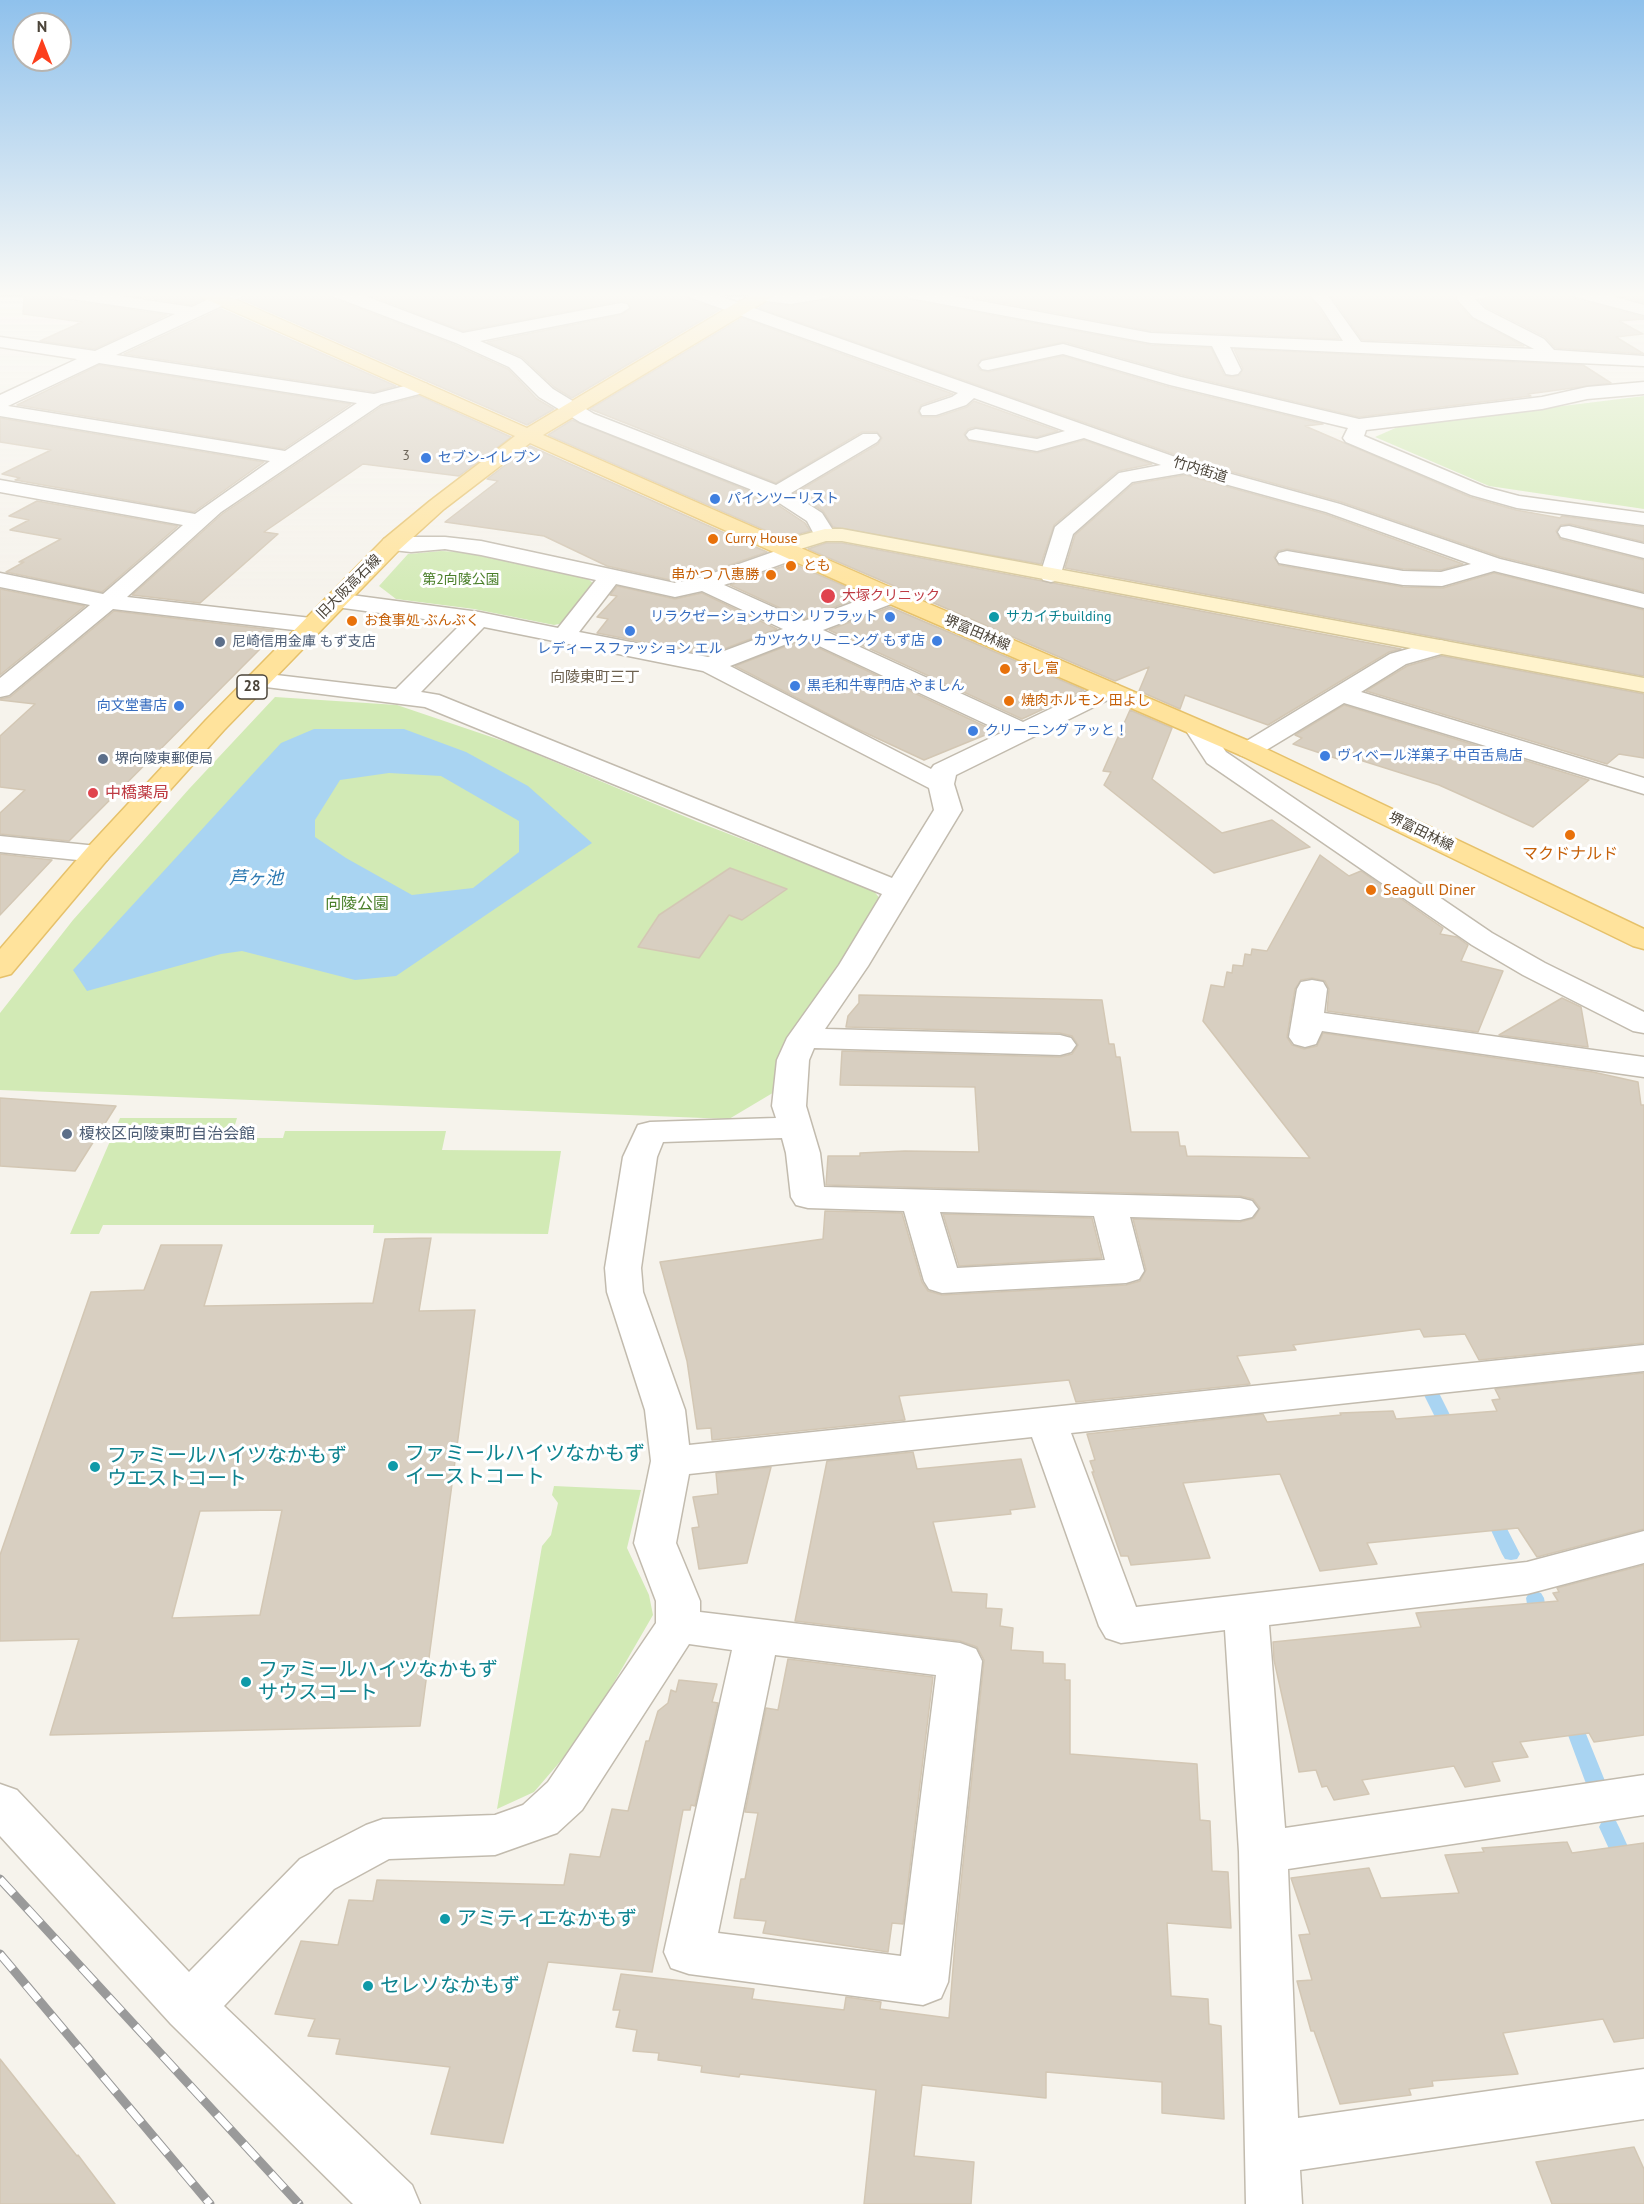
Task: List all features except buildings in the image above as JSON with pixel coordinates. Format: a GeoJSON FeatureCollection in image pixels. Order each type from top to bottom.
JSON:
{"type":"FeatureCollection","features":[{"type":"Feature","properties":{"kind":"main road","name":"堺富田林線"},"geometry":{"type":"LineString","coordinates":[[439,396],[530,434],[891,596],[1249,750],[1644,940]]}},
{"type":"Feature","properties":{"kind":"main road","name":"旧大阪高石線"},"geometry":{"type":"LineString","coordinates":[[0,968],[97,854],[311,625],[392,544],[437,505],[530,434],[594,396]]}},
{"type":"Feature","properties":{"kind":"street"},"geometry":{"type":"LineString","coordinates":[[347,396],[374,400]]}},
{"type":"Feature","properties":{"kind":"street"},"geometry":{"type":"LineString","coordinates":[[0,690],[108,602],[214,508],[374,400],[390,396]]}},
{"type":"Feature","properties":{"kind":"street"},"geometry":{"type":"LineString","coordinates":[[550,396],[570,410],[777,493],[815,517],[825,535]]}},
{"type":"Feature","properties":{"kind":"street"},"geometry":{"type":"LineString","coordinates":[[929,411],[959,401],[965,396]]}},
{"type":"Feature","properties":{"kind":"street","name":"竹内街道"},"geometry":{"type":"LineString","coordinates":[[982,396],[1188,468],[1333,508],[1493,564],[1644,601]]}},
{"type":"Feature","properties":{"kind":"street"},"geometry":{"type":"LineString","coordinates":[[1238,396],[1314,414],[1360,416],[1542,403],[1574,396]]}},
{"type":"Feature","properties":{"kind":"street"},"geometry":{"type":"LineString","coordinates":[[0,410],[288,458]]}},
{"type":"Feature","properties":{"kind":"street"},"geometry":{"type":"LineString","coordinates":[[1360,416],[1353,438],[1478,491],[1517,502],[1644,519]]}},
{"type":"Feature","properties":{"kind":"street"},"geometry":{"type":"LineString","coordinates":[[976,435],[1037,445],[1087,431]]}},
{"type":"Feature","properties":{"kind":"street"},"geometry":{"type":"LineString","coordinates":[[777,493],[870,438]]}},
{"type":"Feature","properties":{"kind":"street"},"geometry":{"type":"LineString","coordinates":[[1050,575],[1063,532],[1126,477],[1188,468]]}},
{"type":"Feature","properties":{"kind":"street"},"geometry":{"type":"LineString","coordinates":[[0,486],[198,521]]}},
{"type":"Feature","properties":{"kind":"street"},"geometry":{"type":"LineString","coordinates":[[1569,532],[1643,549]]}},
{"type":"Feature","properties":{"kind":"street"},"geometry":{"type":"LineString","coordinates":[[392,544],[445,543],[675,590],[705,584],[825,535],[842,535],[1644,685]]}},
{"type":"Feature","properties":{"kind":"street"},"geometry":{"type":"LineString","coordinates":[[1287,558],[1403,578],[1442,579],[1493,564]]}},
{"type":"Feature","properties":{"kind":"street"},"geometry":{"type":"LineString","coordinates":[[564,636],[611,576]]}},
{"type":"Feature","properties":{"kind":"street"},"geometry":{"type":"LineString","coordinates":[[0,580],[108,602],[311,625]]}},
{"type":"Feature","properties":{"kind":"street"},"geometry":{"type":"LineString","coordinates":[[705,584],[1021,732]]}},
{"type":"Feature","properties":{"kind":"street"},"geometry":{"type":"LineString","coordinates":[[710,665],[891,596]]}},
{"type":"Feature","properties":{"kind":"street"},"geometry":{"type":"LineString","coordinates":[[336,600],[479,619],[710,665],[941,784]]}},
{"type":"Feature","properties":{"kind":"street"},"geometry":{"type":"LineString","coordinates":[[402,696],[479,619]]}},
{"type":"Feature","properties":{"kind":"street"},"geometry":{"type":"LineString","coordinates":[[1249,750],[1398,658],[1440,647]]}},
{"type":"Feature","properties":{"kind":"street"},"geometry":{"type":"LineString","coordinates":[[259,680],[430,700],[900,891]]}},
{"type":"Feature","properties":{"kind":"street"},"geometry":{"type":"LineString","coordinates":[[1109,690],[943,771],[941,784],[948,810],[853,966],[803,1038],[794,1060],[789,1106],[803,1154],[808,1197],[1240,1209]]}},
{"type":"Feature","properties":{"kind":"street"},"geometry":{"type":"LineString","coordinates":[[1342,694],[1644,786]]}},
{"type":"Feature","properties":{"kind":"street"},"geometry":{"type":"LineString","coordinates":[[1198,729],[1216,757],[1482,939],[1534,969],[1644,1024]]}},
{"type":"Feature","properties":{"kind":"street"},"geometry":{"type":"LineString","coordinates":[[0,844],[97,854]]}},
{"type":"Feature","properties":{"kind":"street"},"geometry":{"type":"LineString","coordinates":[[1615,1011],[1644,1055]]}},
{"type":"Feature","properties":{"kind":"street"},"geometry":{"type":"LineString","coordinates":[[1308,1015],[1644,1067]]}},
{"type":"Feature","properties":{"kind":"street"},"geometry":{"type":"LineString","coordinates":[[803,1038],[1060,1044]]}},
{"type":"Feature","properties":{"kind":"street"},"geometry":{"type":"LineString","coordinates":[[189,2007],[318,1874],[383,1839],[495,1835],[540,1819],[565,1796],[678,1626],[678,1601],[656,1543],[671,1461],[665,1410],[625,1292],[622,1268],[640,1157],[650,1132],[794,1128]]}},
{"type":"Feature","properties":{"kind":"street"},"geometry":{"type":"LineString","coordinates":[[919,1200],[942,1281],[1126,1271],[1109,1205]]}},
{"type":"Feature","properties":{"kind":"street"},"geometry":{"type":"LineString","coordinates":[[671,1461],[1644,1358]]}},
{"type":"Feature","properties":{"kind":"street"},"geometry":{"type":"LineString","coordinates":[[1047,1422],[1121,1626],[1527,1578],[1644,1547]]}},
{"type":"Feature","properties":{"kind":"street"},"geometry":{"type":"LineString","coordinates":[[1246,1612],[1263,1852],[1274,2204]]}},
{"type":"Feature","properties":{"kind":"street"},"geometry":{"type":"LineString","coordinates":[[678,1626],[960,1661],[923,1982],[689,1952],[757,1637]]}},
{"type":"Feature","properties":{"kind":"street"},"geometry":{"type":"LineString","coordinates":[[1263,1852],[1644,1795]]}},
{"type":"Feature","properties":{"kind":"street"},"geometry":{"type":"LineString","coordinates":[[0,1804],[189,2007],[392,2204]]}},
{"type":"Feature","properties":{"kind":"street"},"geometry":{"type":"LineString","coordinates":[[1272,2148],[1644,2094]]}},
{"type":"Feature","properties":{"kind":"green space"},"geometry":{"type":"Polygon","coordinates":[[[1644,396],[1644,509],[1489,486],[1375,437],[1400,426],[1644,396]]]}},
{"type":"Feature","properties":{"kind":"green space","name":"第2向陵公園"},"geometry":{"type":"Polygon","coordinates":[[[462,552],[588,579],[593,583],[564,623],[554,625],[474,609],[396,599],[379,586],[408,554],[462,552]]]}},
{"type":"Feature","properties":{"kind":"green space","name":"向陵公園"},"geometry":{"type":"Polygon","coordinates":[[[275,697],[397,705],[512,744],[698,822],[873,890],[881,900],[841,962],[789,1035],[777,1061],[776,1091],[729,1119],[0,1090],[0,1013],[73,920],[189,789],[275,697]]]}},
{"type":"Feature","properties":{"kind":"green space"},"geometry":{"type":"Polygon","coordinates":[[[120,1118],[237,1118],[231,1138],[283,1138],[285,1131],[446,1131],[442,1150],[561,1151],[548,1234],[373,1233],[374,1225],[103,1225],[99,1234],[70,1234],[120,1118]]]}},
{"type":"Feature","properties":{"kind":"green space"},"geometry":{"type":"Polygon","coordinates":[[[554,1486],[641,1490],[627,1548],[649,1595],[653,1615],[591,1722],[571,1749],[534,1792],[497,1809],[542,1546],[551,1535],[558,1503],[552,1495],[554,1486]]]}},
{"type":"Feature","properties":{"kind":"water","name":"芦ヶ池"},"geometry":{"type":"Polygon","coordinates":[[[314,729],[404,729],[466,752],[528,786],[592,843],[396,976],[355,980],[242,951],[221,954],[87,991],[73,970],[281,743],[314,729]],[[389,773],[340,780],[315,820],[315,837],[346,858],[412,895],[473,888],[519,852],[519,821],[441,776],[389,773]]]}},
{"type":"Feature","properties":{"kind":"waterway"},"geometry":{"type":"LineString","coordinates":[[1432,1395],[1450,1431]]}},
{"type":"Feature","properties":{"kind":"waterway"},"geometry":{"type":"LineString","coordinates":[[1492,1515],[1511,1554]]}},
{"type":"Feature","properties":{"kind":"waterway"},"geometry":{"type":"LineString","coordinates":[[1535,1598],[1539,1621]]}},
{"type":"Feature","properties":{"kind":"waterway"},"geometry":{"type":"LineString","coordinates":[[1571,1719],[1595,1781]]}},
{"type":"Feature","properties":{"kind":"waterway"},"geometry":{"type":"LineString","coordinates":[[1609,1827],[1625,1862]]}},
{"type":"Feature","properties":{"kind":"railway"},"geometry":{"type":"LineString","coordinates":[[0,1879],[299,2204]]}},
{"type":"Feature","properties":{"kind":"railway"},"geometry":{"type":"LineString","coordinates":[[0,1954],[210,2204]]}},
{"type":"Feature","properties":{"kind":"place","name":"セブン-イレブン"},"geometry":{"type":"Point","coordinates":[426,458]}},
{"type":"Feature","properties":{"kind":"place","name":"パインツーリスト"},"geometry":{"type":"Point","coordinates":[715,499]}},
{"type":"Feature","properties":{"kind":"place","name":"Curry House"},"geometry":{"type":"Point","coordinates":[713,539]}},
{"type":"Feature","properties":{"kind":"place","name":"とも"},"geometry":{"type":"Point","coordinates":[791,566]}},
{"type":"Feature","properties":{"kind":"place","name":"串かつ 八惠勝"},"geometry":{"type":"Point","coordinates":[771,575]}},
{"type":"Feature","properties":{"kind":"place","name":"大塚クリニック"},"geometry":{"type":"Point","coordinates":[828,596]}},
{"type":"Feature","properties":{"kind":"place","name":"リラクゼーションサロン リフラット"},"geometry":{"type":"Point","coordinates":[890,617]}},
{"type":"Feature","properties":{"kind":"place","name":"サカイチbuilding"},"geometry":{"type":"Point","coordinates":[994,617]}},
{"type":"Feature","properties":{"kind":"place","name":"お食事処 ぶんぶく"},"geometry":{"type":"Point","coordinates":[352,621]}},
{"type":"Feature","properties":{"kind":"place","name":"レディースファッション エル"},"geometry":{"type":"Point","coordinates":[630,631]}},
{"type":"Feature","properties":{"kind":"place","name":"カツヤクリーニング もず店"},"geometry":{"type":"Point","coordinates":[937,641]}},
{"type":"Feature","properties":{"kind":"place","name":"尼崎信用金庫 もず支店"},"geometry":{"type":"Point","coordinates":[220,642]}},
{"type":"Feature","properties":{"kind":"place","name":"すし富"},"geometry":{"type":"Point","coordinates":[1005,669]}},
{"type":"Feature","properties":{"kind":"place","name":"黒毛和牛専門店 やましん"},"geometry":{"type":"Point","coordinates":[795,686]}},
{"type":"Feature","properties":{"kind":"place","name":"焼肉ホルモン 田よし"},"geometry":{"type":"Point","coordinates":[1009,701]}},
{"type":"Feature","properties":{"kind":"place","name":"向文堂書店"},"geometry":{"type":"Point","coordinates":[179,706]}},
{"type":"Feature","properties":{"kind":"place","name":"クリーニング アッと！"},"geometry":{"type":"Point","coordinates":[973,731]}},
{"type":"Feature","properties":{"kind":"place","name":"ヴィベール洋菓子 中百舌鳥店"},"geometry":{"type":"Point","coordinates":[1325,756]}},
{"type":"Feature","properties":{"kind":"place","name":"堺向陵東郵便局"},"geometry":{"type":"Point","coordinates":[103,759]}},
{"type":"Feature","properties":{"kind":"place","name":"中橋薬局"},"geometry":{"type":"Point","coordinates":[93,793]}},
{"type":"Feature","properties":{"kind":"place","name":"マクドナルド"},"geometry":{"type":"Point","coordinates":[1570,835]}},
{"type":"Feature","properties":{"kind":"place","name":"Seagull Diner"},"geometry":{"type":"Point","coordinates":[1371,890]}},
{"type":"Feature","properties":{"kind":"place","name":"榎校区向陵東町自治会館"},"geometry":{"type":"Point","coordinates":[67,1134]}},
{"type":"Feature","properties":{"kind":"place","name":"ファミールハイツなかもず イーストコート"},"geometry":{"type":"Point","coordinates":[393,1466]}},
{"type":"Feature","properties":{"kind":"place","name":"ファミールハイツなかもず ウエストコート"},"geometry":{"type":"Point","coordinates":[95,1467]}},
{"type":"Feature","properties":{"kind":"place","name":"ファミールハイツなかもず サウスコート"},"geometry":{"type":"Point","coordinates":[246,1682]}},
{"type":"Feature","properties":{"kind":"place","name":"アミティエなかもず"},"geometry":{"type":"Point","coordinates":[445,1919]}},
{"type":"Feature","properties":{"kind":"place","name":"セレソなかもず"},"geometry":{"type":"Point","coordinates":[368,1986]}},
{"type":"Feature","properties":{"kind":"district","name":"向陵東町三丁"},"geometry":{"type":"Point","coordinates":[595,678]}}]}
